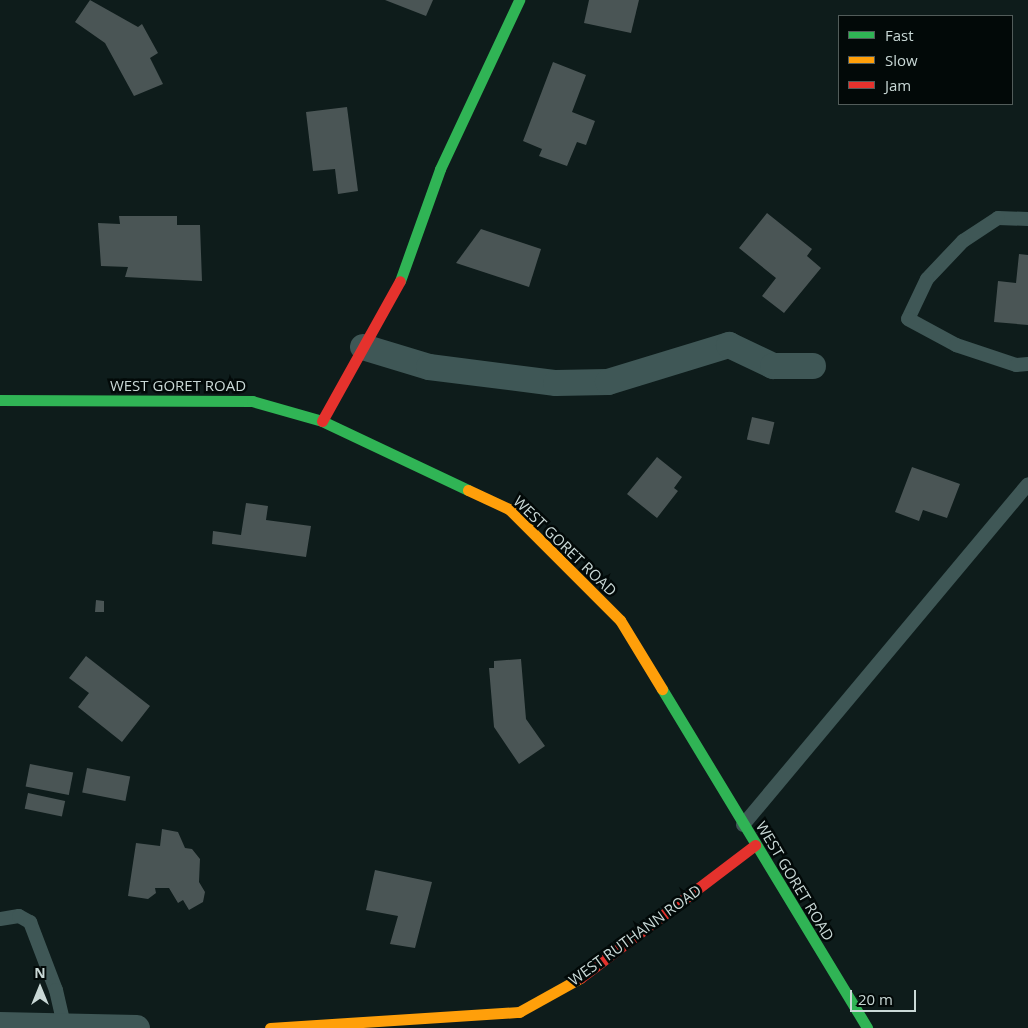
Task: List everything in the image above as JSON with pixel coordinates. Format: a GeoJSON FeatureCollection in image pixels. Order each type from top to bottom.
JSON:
{"type":"FeatureCollection","features":[{"type":"Feature","properties":{"kind":"street"},"geometry":{"type":"LineString","coordinates":[[322,421],[403,276],[440,169],[520,0]]}},
{"type":"Feature","properties":{"kind":"street"},"geometry":{"type":"LineString","coordinates":[[363,347],[429,366],[556,383],[608,382],[729,345],[772,366],[813,366]]}},
{"type":"Feature","properties":{"kind":"street","name":"WEST GORET ROAD"},"geometry":{"type":"LineString","coordinates":[[0,400],[252,401],[322,421],[509,509],[620,620],[867,1028]]}},
{"type":"Feature","properties":{"kind":"street","name":"WEST RUTHANN ROAD"},"geometry":{"type":"LineString","coordinates":[[270,1028],[519,1012],[579,979],[755,845]]}},
{"type":"Feature","properties":{"kind":"street"},"geometry":{"type":"LineString","coordinates":[[0,1025],[137,1028]]}},
{"type":"Feature","properties":{"kind":"lane"},"geometry":{"type":"LineString","coordinates":[[1028,219],[998,218],[963,241],[927,280],[908,320],[956,345],[1016,365],[1028,364]]}},
{"type":"Feature","properties":{"kind":"lane"},"geometry":{"type":"LineString","coordinates":[[743,825],[1028,484]]}},
{"type":"Feature","properties":{"kind":"lane"},"geometry":{"type":"LineString","coordinates":[[0,919],[20,916],[30,922],[56,990],[64,1026]]}},
{"type":"Feature","properties":{"kind":"building"},"geometry":{"type":"Polygon","coordinates":[[[90,0],[138,27],[142,24],[158,53],[150,58],[163,84],[134,96],[105,43],[75,22],[90,0]]]}},
{"type":"Feature","properties":{"kind":"building"},"geometry":{"type":"Polygon","coordinates":[[[385,0],[433,0],[426,16],[385,0]]]}},
{"type":"Feature","properties":{"kind":"building"},"geometry":{"type":"Polygon","coordinates":[[[589,0],[639,0],[631,33],[584,23],[589,0]]]}},
{"type":"Feature","properties":{"kind":"building"},"geometry":{"type":"Polygon","coordinates":[[[553,62],[586,75],[572,112],[595,121],[586,145],[577,142],[567,166],[539,156],[542,149],[523,141],[553,62]]]}},
{"type":"Feature","properties":{"kind":"building"},"geometry":{"type":"Polygon","coordinates":[[[347,107],[358,191],[338,194],[335,169],[313,171],[306,112],[347,107]]]}},
{"type":"Feature","properties":{"kind":"building"},"geometry":{"type":"Polygon","coordinates":[[[767,213],[812,249],[807,256],[821,268],[784,313],[762,296],[776,278],[739,248],[767,213]]]}},
{"type":"Feature","properties":{"kind":"building"},"geometry":{"type":"Polygon","coordinates":[[[119,216],[177,216],[177,225],[200,225],[202,281],[125,277],[128,267],[101,266],[98,223],[120,224],[119,216]]]}},
{"type":"Feature","properties":{"kind":"building"},"geometry":{"type":"Polygon","coordinates":[[[481,229],[541,249],[529,287],[456,263],[481,229]]]}},
{"type":"Feature","properties":{"kind":"building"},"geometry":{"type":"Polygon","coordinates":[[[1019,254],[1028,255],[1028,325],[994,322],[998,281],[1016,283],[1019,254]]]}},
{"type":"Feature","properties":{"kind":"building"},"geometry":{"type":"Polygon","coordinates":[[[752,417],[774,422],[769,445],[747,439],[752,417]]]}},
{"type":"Feature","properties":{"kind":"building"},"geometry":{"type":"Polygon","coordinates":[[[657,457],[682,477],[674,488],[678,491],[657,518],[627,494],[657,457]]]}},
{"type":"Feature","properties":{"kind":"building"},"geometry":{"type":"Polygon","coordinates":[[[912,467],[960,484],[947,518],[923,510],[919,521],[895,512],[912,467]]]}},
{"type":"Feature","properties":{"kind":"building"},"geometry":{"type":"Polygon","coordinates":[[[246,503],[268,506],[266,520],[311,526],[306,557],[212,544],[213,531],[241,535],[246,503]]]}},
{"type":"Feature","properties":{"kind":"building"},"geometry":{"type":"Polygon","coordinates":[[[96,600],[104,601],[104,612],[95,612],[96,600]]]}},
{"type":"Feature","properties":{"kind":"building"},"geometry":{"type":"Polygon","coordinates":[[[86,656],[150,706],[122,742],[78,707],[89,693],[69,678],[86,656]]]}},
{"type":"Feature","properties":{"kind":"building"},"geometry":{"type":"Polygon","coordinates":[[[521,659],[526,719],[545,746],[519,764],[494,727],[489,668],[494,668],[494,661],[521,659]]]}},
{"type":"Feature","properties":{"kind":"building"},"geometry":{"type":"Polygon","coordinates":[[[30,764],[73,772],[69,795],[26,787],[30,764]]]}},
{"type":"Feature","properties":{"kind":"building"},"geometry":{"type":"Polygon","coordinates":[[[87,768],[130,776],[125,801],[82,793],[87,768]]]}},
{"type":"Feature","properties":{"kind":"building"},"geometry":{"type":"Polygon","coordinates":[[[28,793],[65,801],[62,817],[25,809],[28,793]]]}},
{"type":"Feature","properties":{"kind":"building"},"geometry":{"type":"Polygon","coordinates":[[[162,829],[178,832],[185,848],[192,849],[200,859],[199,882],[205,892],[203,902],[189,910],[183,900],[178,903],[169,888],[155,888],[156,893],[148,899],[128,896],[136,843],[160,846],[162,829]]]}},
{"type":"Feature","properties":{"kind":"building"},"geometry":{"type":"Polygon","coordinates":[[[375,870],[432,882],[415,948],[390,944],[398,916],[366,910],[375,870]]]}},
{"type":"Feature","properties":{"kind":"traffic: fast"},"geometry":{"type":"LineString","coordinates":[[400,281],[440,169],[519,0]]}},
{"type":"Feature","properties":{"kind":"traffic: fast"},"geometry":{"type":"LineString","coordinates":[[0,400],[252,401],[322,421],[468,490]]}},
{"type":"Feature","properties":{"kind":"traffic: fast"},"geometry":{"type":"LineString","coordinates":[[662,689],[867,1028]]}},
{"type":"Feature","properties":{"kind":"traffic: slow"},"geometry":{"type":"LineString","coordinates":[[468,490],[509,509],[620,620],[662,689]]}},
{"type":"Feature","properties":{"kind":"traffic: slow"},"geometry":{"type":"LineString","coordinates":[[270,1028],[519,1012],[580,978]]}},
{"type":"Feature","properties":{"kind":"traffic: jam"},"geometry":{"type":"LineString","coordinates":[[322,421],[400,281]]}},
{"type":"Feature","properties":{"kind":"traffic: jam"},"geometry":{"type":"LineString","coordinates":[[580,978],[755,845]]}}]}
